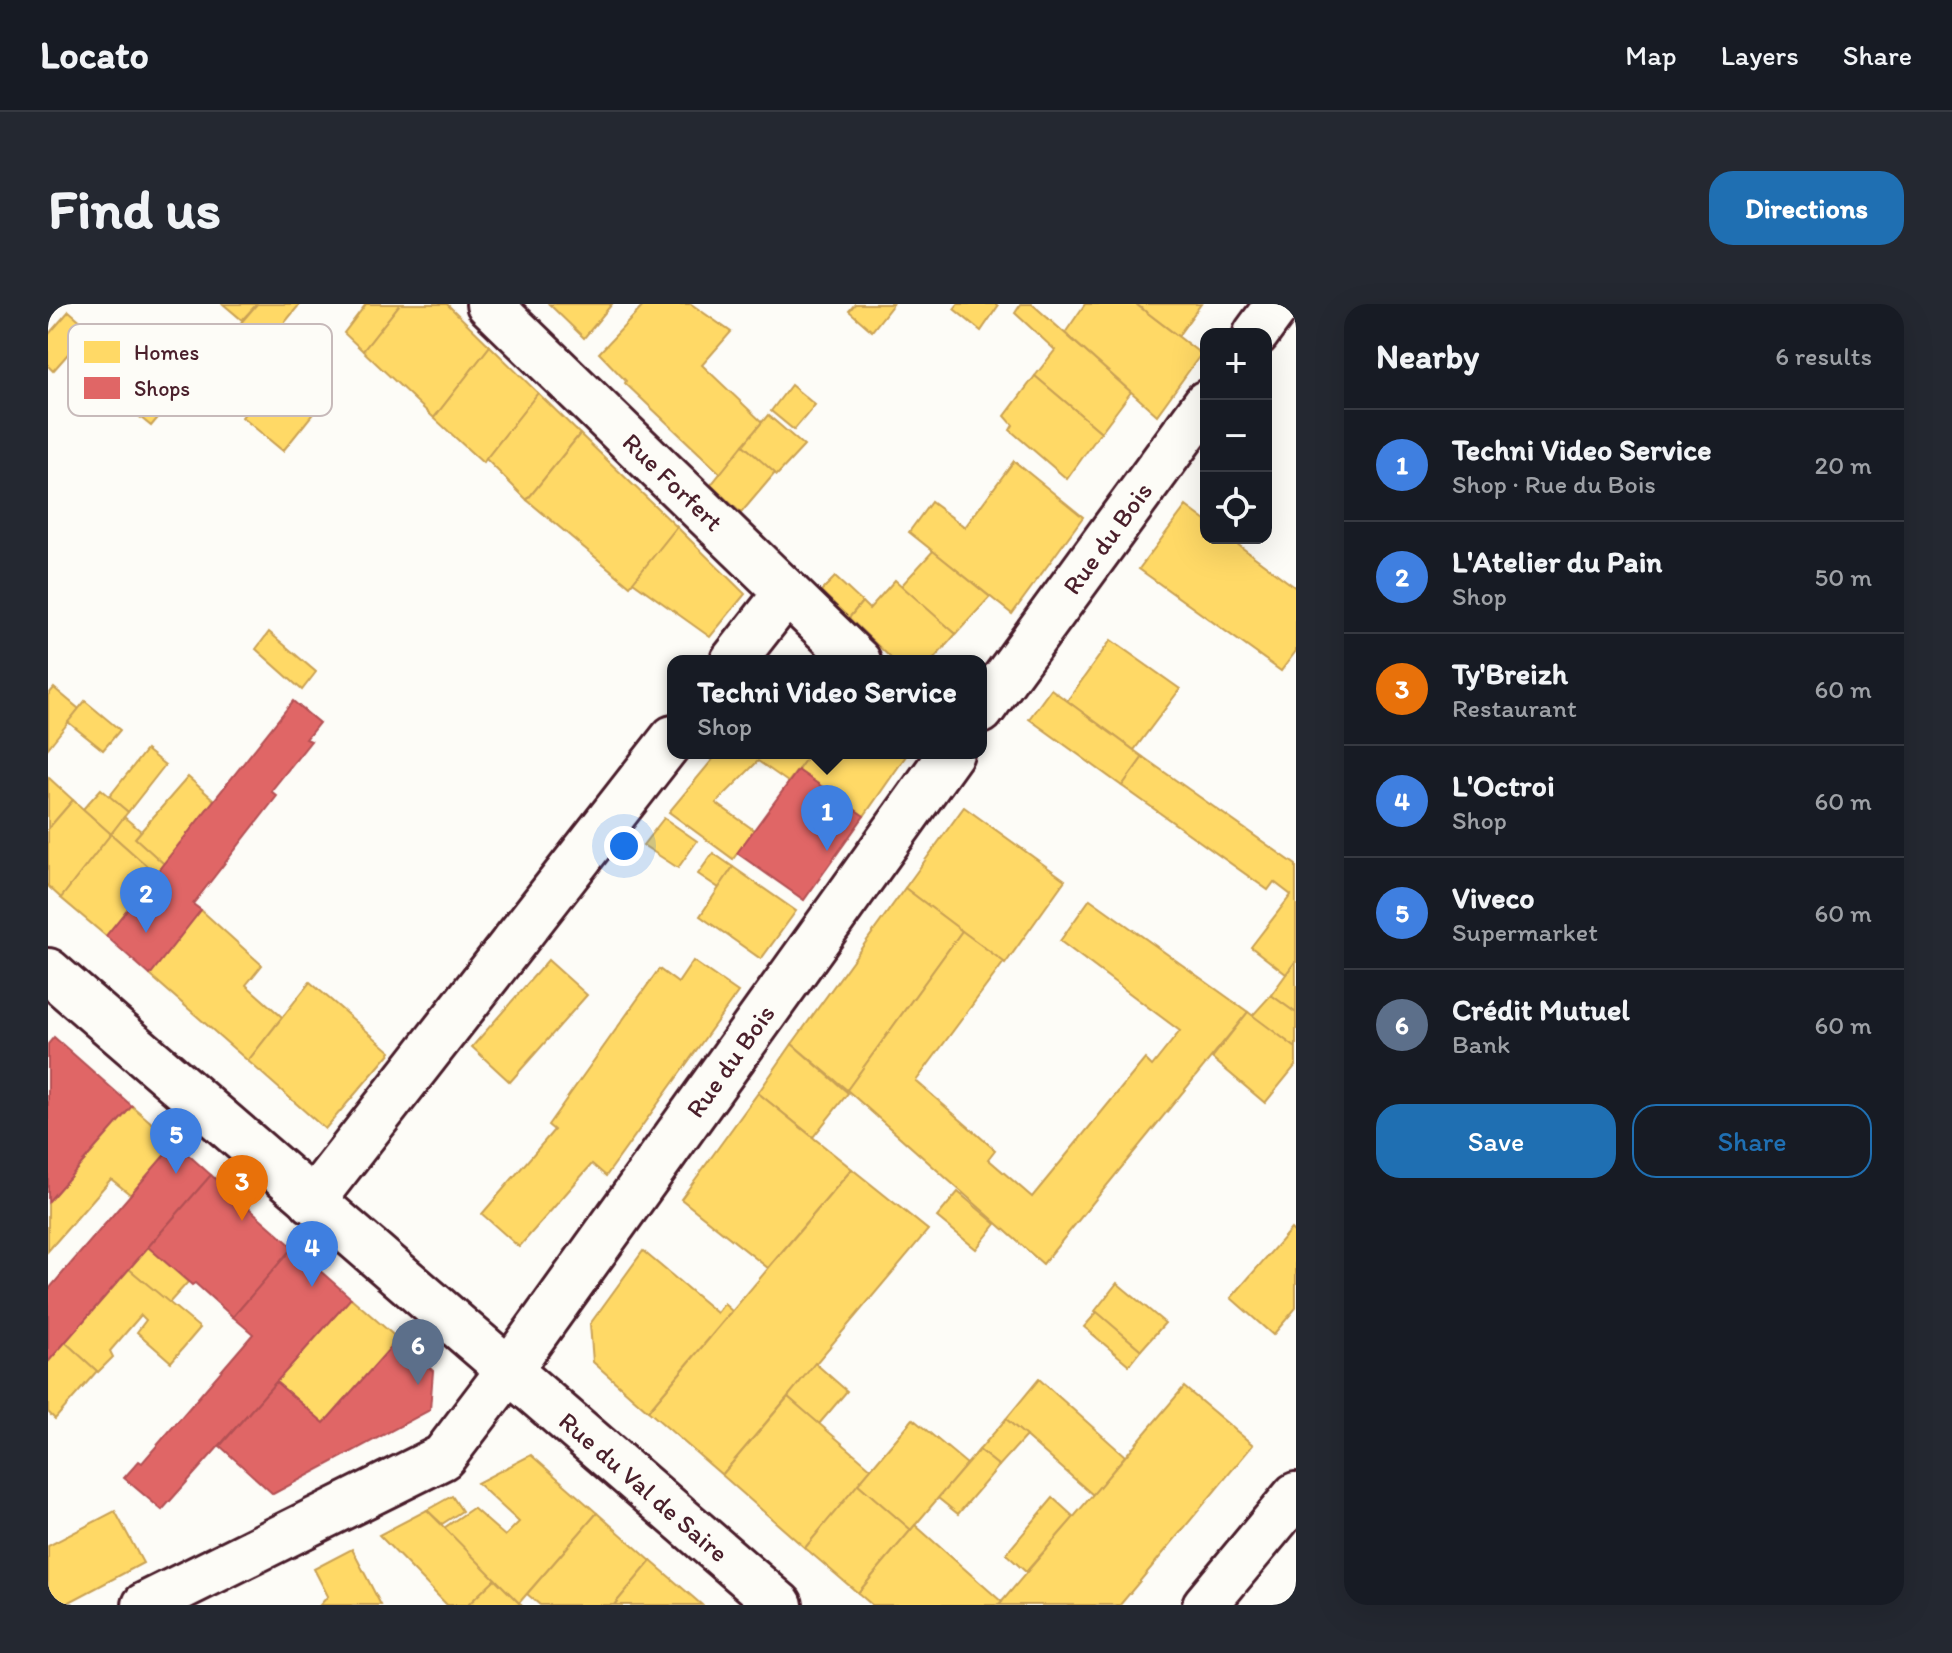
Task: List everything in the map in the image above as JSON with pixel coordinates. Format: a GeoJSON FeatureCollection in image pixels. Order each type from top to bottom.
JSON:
{"type":"FeatureCollection","features":[{"type":"Feature","properties":{"kind":"street","name":"Rue Forfert"},"geometry":{"type":"LineString","coordinates":[[489,304],[852,655]]}},
{"type":"Feature","properties":{"kind":"street"},"geometry":{"type":"LineString","coordinates":[[1260,328],[1278,304]]}},
{"type":"Feature","properties":{"kind":"street","name":"Rue du Bois"},"geometry":{"type":"LineString","coordinates":[[987,703],[1200,411]]}},
{"type":"Feature","properties":{"kind":"street"},"geometry":{"type":"LineString","coordinates":[[738,655],[787,592]]}},
{"type":"Feature","properties":{"kind":"street"},"geometry":{"type":"LineString","coordinates":[[312,1201],[667,746]]}},
{"type":"Feature","properties":{"kind":"street","name":"Rue du Bois"},"geometry":{"type":"LineString","coordinates":[[145,1605],[204,1592],[443,1457],[509,1370],[947,759]]}},
{"type":"Feature","properties":{"kind":"street","name":"Rue du Val de Saire"},"geometry":{"type":"LineString","coordinates":[[48,971],[780,1605]]}},
{"type":"Feature","properties":{"kind":"street"},"geometry":{"type":"LineString","coordinates":[[1205,1605],[1296,1495]]}},
{"type":"Feature","properties":{"kind":"building: Homes"},"geometry":{"type":"Polygon","coordinates":[[[223,304],[257,304],[242,320],[223,304]]]}},
{"type":"Feature","properties":{"kind":"building: Homes"},"geometry":{"type":"Polygon","coordinates":[[[257,304],[300,304],[284,324],[240,324],[257,304]]]}},
{"type":"Feature","properties":{"kind":"building: Homes"},"geometry":{"type":"Polygon","coordinates":[[[366,304],[400,304],[363,351],[344,333],[366,304]]]}},
{"type":"Feature","properties":{"kind":"building: Homes"},"geometry":{"type":"Polygon","coordinates":[[[400,304],[447,304],[490,346],[434,418],[363,351],[400,304]]]}},
{"type":"Feature","properties":{"kind":"building: Homes"},"geometry":{"type":"Polygon","coordinates":[[[549,304],[612,304],[584,338],[549,304]]]}},
{"type":"Feature","properties":{"kind":"building: Homes"},"geometry":{"type":"Polygon","coordinates":[[[645,304],[691,304],[731,332],[702,365],[762,422],[721,474],[625,383],[599,353],[645,304]]]}},
{"type":"Feature","properties":{"kind":"building: Homes"},"geometry":{"type":"Polygon","coordinates":[[[855,304],[893,304],[872,331],[849,311],[855,304]]]}},
{"type":"Feature","properties":{"kind":"building: Homes"},"geometry":{"type":"Polygon","coordinates":[[[958,304],[998,306],[981,331],[954,309],[958,304]]]}},
{"type":"Feature","properties":{"kind":"building: Homes"},"geometry":{"type":"Polygon","coordinates":[[[1021,304],[1032,304],[1131,392],[1101,432],[1035,376],[1055,350],[1015,313],[1021,304]]]}},
{"type":"Feature","properties":{"kind":"building: Homes"},"geometry":{"type":"Polygon","coordinates":[[[1085,304],[1136,304],[1200,355],[1157,415],[1065,333],[1085,304]]]}},
{"type":"Feature","properties":{"kind":"building: Homes"},"geometry":{"type":"Polygon","coordinates":[[[1136,304],[1201,304],[1178,336],[1136,304]]]}},
{"type":"Feature","properties":{"kind":"building: Homes"},"geometry":{"type":"Polygon","coordinates":[[[69,311],[84,324],[68,324],[68,354],[53,371],[48,366],[48,335],[69,311]]]}},
{"type":"Feature","properties":{"kind":"building: Homes"},"geometry":{"type":"Polygon","coordinates":[[[490,346],[538,393],[483,463],[434,418],[490,346]]]}},
{"type":"Feature","properties":{"kind":"building: Homes"},"geometry":{"type":"Polygon","coordinates":[[[1035,376],[1101,432],[1067,479],[1010,430],[1013,425],[1005,416],[1035,376]]]}},
{"type":"Feature","properties":{"kind":"building: Homes"},"geometry":{"type":"Polygon","coordinates":[[[791,385],[815,405],[794,430],[771,411],[791,385]]]}},
{"type":"Feature","properties":{"kind":"building: Homes"},"geometry":{"type":"Polygon","coordinates":[[[538,393],[580,434],[527,500],[486,459],[538,393]]]}},
{"type":"Feature","properties":{"kind":"building: Homes"},"geometry":{"type":"Polygon","coordinates":[[[768,415],[804,446],[777,475],[743,445],[768,415]]]}},
{"type":"Feature","properties":{"kind":"building: Homes"},"geometry":{"type":"Polygon","coordinates":[[[139,416],[159,416],[151,426],[139,416]]]}},
{"type":"Feature","properties":{"kind":"building: Homes"},"geometry":{"type":"Polygon","coordinates":[[[243,416],[311,416],[283,451],[243,416]]]}},
{"type":"Feature","properties":{"kind":"building: Homes"},"geometry":{"type":"Polygon","coordinates":[[[580,434],[677,527],[630,586],[527,500],[580,434]]]}},
{"type":"Feature","properties":{"kind":"building: Homes"},"geometry":{"type":"Polygon","coordinates":[[[743,445],[775,473],[741,513],[711,485],[743,445]]]}},
{"type":"Feature","properties":{"kind":"building: Homes"},"geometry":{"type":"Polygon","coordinates":[[[1014,461],[1083,517],[1012,614],[909,532],[931,502],[965,527],[1014,461]]]}},
{"type":"Feature","properties":{"kind":"building: Homes"},"geometry":{"type":"Polygon","coordinates":[[[1186,506],[1200,516],[1200,544],[1237,544],[1296,588],[1296,651],[1281,671],[1139,569],[1186,506]]]}},
{"type":"Feature","properties":{"kind":"building: Homes"},"geometry":{"type":"Polygon","coordinates":[[[677,527],[745,594],[710,637],[633,582],[677,527]]]}},
{"type":"Feature","properties":{"kind":"building: Homes"},"geometry":{"type":"Polygon","coordinates":[[[933,551],[990,597],[956,634],[901,586],[933,551]]]}},
{"type":"Feature","properties":{"kind":"building: Homes"},"geometry":{"type":"Polygon","coordinates":[[[835,577],[862,602],[849,618],[821,591],[835,577]]]}},
{"type":"Feature","properties":{"kind":"building: Homes"},"geometry":{"type":"Polygon","coordinates":[[[895,580],[956,634],[937,655],[888,655],[849,618],[862,602],[869,609],[895,580]]]}},
{"type":"Feature","properties":{"kind":"building: Homes"},"geometry":{"type":"Polygon","coordinates":[[[269,632],[316,672],[302,690],[256,649],[269,632]]]}},
{"type":"Feature","properties":{"kind":"building: Homes"},"geometry":{"type":"Polygon","coordinates":[[[1111,640],[1180,689],[1134,750],[1067,701],[1111,640]]]}},
{"type":"Feature","properties":{"kind":"building: Homes"},"geometry":{"type":"Polygon","coordinates":[[[54,688],[79,709],[48,748],[48,695],[54,688]]]}},
{"type":"Feature","properties":{"kind":"building: Homes"},"geometry":{"type":"Polygon","coordinates":[[[1051,689],[1143,757],[1122,786],[1029,719],[1051,689]]]}},
{"type":"Feature","properties":{"kind":"building: Homes"},"geometry":{"type":"Polygon","coordinates":[[[85,701],[120,730],[103,750],[68,722],[85,701]]]}},
{"type":"Feature","properties":{"kind":"building: Homes"},"geometry":{"type":"Polygon","coordinates":[[[146,750],[165,765],[128,812],[109,797],[146,750]]]}},
{"type":"Feature","properties":{"kind":"building: Homes"},"geometry":{"type":"Polygon","coordinates":[[[1143,757],[1296,865],[1296,961],[1286,974],[1251,947],[1291,895],[1274,882],[1268,890],[1122,786],[1143,757]]]}},
{"type":"Feature","properties":{"kind":"building: Homes"},"geometry":{"type":"Polygon","coordinates":[[[713,759],[806,759],[788,782],[758,761],[716,803],[754,830],[733,859],[669,812],[713,759]]]}},
{"type":"Feature","properties":{"kind":"building: Homes"},"geometry":{"type":"Polygon","coordinates":[[[806,759],[904,759],[864,816],[798,770],[806,759]]]}},
{"type":"Feature","properties":{"kind":"building: Homes"},"geometry":{"type":"Polygon","coordinates":[[[48,777],[73,800],[48,829],[48,777]]]}},
{"type":"Feature","properties":{"kind":"building: Homes"},"geometry":{"type":"Polygon","coordinates":[[[188,777],[214,800],[164,864],[135,838],[188,777]]]}},
{"type":"Feature","properties":{"kind":"building: Homes"},"geometry":{"type":"Polygon","coordinates":[[[101,789],[128,812],[111,834],[83,809],[101,789]]]}},
{"type":"Feature","properties":{"kind":"building: Homes"},"geometry":{"type":"Polygon","coordinates":[[[73,800],[111,834],[61,898],[48,886],[48,829],[73,800]]]}},
{"type":"Feature","properties":{"kind":"building: Homes"},"geometry":{"type":"Polygon","coordinates":[[[964,807],[1065,880],[1005,964],[905,888],[964,807]]]}},
{"type":"Feature","properties":{"kind":"building: Homes"},"geometry":{"type":"Polygon","coordinates":[[[124,817],[141,831],[135,838],[164,864],[156,874],[111,834],[124,817]]]}},
{"type":"Feature","properties":{"kind":"building: Homes"},"geometry":{"type":"Polygon","coordinates":[[[664,818],[697,841],[678,868],[643,845],[664,818]]]}},
{"type":"Feature","properties":{"kind":"building: Homes"},"geometry":{"type":"Polygon","coordinates":[[[111,834],[156,874],[106,936],[61,898],[111,834]]]}},
{"type":"Feature","properties":{"kind":"building: Homes"},"geometry":{"type":"Polygon","coordinates":[[[713,853],[733,867],[719,888],[698,874],[713,853]]]}},
{"type":"Feature","properties":{"kind":"building: Homes"},"geometry":{"type":"Polygon","coordinates":[[[733,867],[796,911],[761,959],[700,916],[733,867]]]}},
{"type":"Feature","properties":{"kind":"building: Homes"},"geometry":{"type":"Polygon","coordinates":[[[905,888],[962,931],[847,1090],[792,1044],[905,888]]]}},
{"type":"Feature","properties":{"kind":"building: Homes"},"geometry":{"type":"Polygon","coordinates":[[[1090,899],[1248,1012],[1043,1264],[847,1090],[962,931],[1004,962],[916,1081],[995,1150],[988,1159],[1032,1197],[1145,1059],[1152,1066],[1180,1031],[1060,941],[1090,899]]]}},
{"type":"Feature","properties":{"kind":"building: Homes"},"geometry":{"type":"Polygon","coordinates":[[[201,910],[262,965],[246,985],[282,1017],[248,1061],[150,975],[201,910]]]}},
{"type":"Feature","properties":{"kind":"building: Homes"},"geometry":{"type":"Polygon","coordinates":[[[548,960],[587,995],[510,1082],[472,1047],[548,960]]]}},
{"type":"Feature","properties":{"kind":"building: Homes"},"geometry":{"type":"Polygon","coordinates":[[[693,961],[738,992],[606,1176],[592,1164],[519,1247],[482,1214],[554,1130],[548,1125],[659,969],[678,983],[693,961]]]}},
{"type":"Feature","properties":{"kind":"building: Homes"},"geometry":{"type":"Polygon","coordinates":[[[1296,962],[1296,1013],[1271,995],[1296,962]]]}},
{"type":"Feature","properties":{"kind":"building: Homes"},"geometry":{"type":"Polygon","coordinates":[[[310,982],[391,1052],[325,1129],[248,1061],[310,982]]]}},
{"type":"Feature","properties":{"kind":"building: Homes"},"geometry":{"type":"Polygon","coordinates":[[[1271,995],[1296,1013],[1296,1048],[1252,1016],[1271,995]]]}},
{"type":"Feature","properties":{"kind":"building: Homes"},"geometry":{"type":"Polygon","coordinates":[[[1248,1012],[1296,1048],[1296,1065],[1265,1103],[1212,1058],[1248,1012]]]}},
{"type":"Feature","properties":{"kind":"building: Homes"},"geometry":{"type":"Polygon","coordinates":[[[792,1044],[848,1093],[813,1137],[758,1093],[792,1044]]]}},
{"type":"Feature","properties":{"kind":"building: Homes"},"geometry":{"type":"Polygon","coordinates":[[[758,1093],[852,1169],[768,1268],[681,1199],[758,1093]]]}},
{"type":"Feature","properties":{"kind":"building: Homes"},"geometry":{"type":"Polygon","coordinates":[[[132,1106],[175,1143],[131,1195],[111,1179],[48,1251],[48,1202],[132,1106]]]}},
{"type":"Feature","properties":{"kind":"building: Homes"},"geometry":{"type":"Polygon","coordinates":[[[852,1169],[928,1230],[722,1475],[648,1411],[852,1169]]]}},
{"type":"Feature","properties":{"kind":"building: Homes"},"geometry":{"type":"Polygon","coordinates":[[[958,1192],[996,1224],[976,1249],[937,1217],[958,1192]]]}},
{"type":"Feature","properties":{"kind":"building: Homes"},"geometry":{"type":"Polygon","coordinates":[[[1291,1229],[1296,1234],[1296,1308],[1273,1335],[1231,1298],[1291,1229]]]}},
{"type":"Feature","properties":{"kind":"building: Homes"},"geometry":{"type":"Polygon","coordinates":[[[148,1247],[188,1282],[169,1303],[129,1269],[148,1247]]]}},
{"type":"Feature","properties":{"kind":"building: Homes"},"geometry":{"type":"Polygon","coordinates":[[[643,1251],[717,1313],[724,1304],[732,1311],[648,1411],[593,1362],[590,1324],[643,1251]]]}},
{"type":"Feature","properties":{"kind":"building: Homes"},"geometry":{"type":"Polygon","coordinates":[[[129,1269],[200,1328],[171,1362],[137,1332],[146,1320],[141,1315],[110,1351],[113,1357],[98,1372],[65,1342],[129,1269]]]}},
{"type":"Feature","properties":{"kind":"building: Homes"},"geometry":{"type":"Polygon","coordinates":[[[1117,1283],[1165,1323],[1141,1350],[1095,1311],[1117,1283]]]}},
{"type":"Feature","properties":{"kind":"building: Homes"},"geometry":{"type":"Polygon","coordinates":[[[351,1298],[398,1339],[324,1423],[276,1382],[351,1298]]]}},
{"type":"Feature","properties":{"kind":"building: Homes"},"geometry":{"type":"Polygon","coordinates":[[[1097,1312],[1141,1350],[1129,1365],[1084,1327],[1097,1312]]]}},
{"type":"Feature","properties":{"kind":"building: Homes"},"geometry":{"type":"Polygon","coordinates":[[[65,1342],[97,1371],[55,1419],[48,1412],[48,1362],[65,1342]]]}},
{"type":"Feature","properties":{"kind":"building: Homes"},"geometry":{"type":"Polygon","coordinates":[[[815,1363],[847,1391],[819,1424],[788,1397],[815,1363]]]}},
{"type":"Feature","properties":{"kind":"building: Homes"},"geometry":{"type":"Polygon","coordinates":[[[1039,1379],[1125,1456],[1093,1495],[1006,1419],[1039,1379]]]}},
{"type":"Feature","properties":{"kind":"building: Homes"},"geometry":{"type":"Polygon","coordinates":[[[1184,1387],[1253,1445],[1120,1605],[999,1605],[1184,1387]]]}},
{"type":"Feature","properties":{"kind":"building: Homes"},"geometry":{"type":"Polygon","coordinates":[[[788,1397],[872,1469],[805,1548],[722,1475],[788,1397]]]}},
{"type":"Feature","properties":{"kind":"building: Homes"},"geometry":{"type":"Polygon","coordinates":[[[913,1419],[967,1464],[911,1530],[858,1484],[913,1419]]]}},
{"type":"Feature","properties":{"kind":"building: Homes"},"geometry":{"type":"Polygon","coordinates":[[[1006,1419],[1026,1436],[999,1466],[979,1450],[1006,1419]]]}},
{"type":"Feature","properties":{"kind":"building: Homes"},"geometry":{"type":"Polygon","coordinates":[[[979,1450],[999,1466],[958,1514],[938,1498],[979,1450]]]}},
{"type":"Feature","properties":{"kind":"building: Homes"},"geometry":{"type":"Polygon","coordinates":[[[531,1455],[597,1513],[519,1603],[444,1528],[473,1508],[505,1536],[519,1522],[477,1483],[531,1455]]]}},
{"type":"Feature","properties":{"kind":"building: Homes"},"geometry":{"type":"Polygon","coordinates":[[[858,1484],[911,1530],[858,1593],[805,1548],[858,1484]]]}},
{"type":"Feature","properties":{"kind":"building: Homes"},"geometry":{"type":"Polygon","coordinates":[[[452,1496],[462,1511],[442,1524],[427,1510],[452,1496]]]}},
{"type":"Feature","properties":{"kind":"building: Homes"},"geometry":{"type":"Polygon","coordinates":[[[1053,1498],[1074,1517],[1026,1572],[1006,1554],[1053,1498]]]}},
{"type":"Feature","properties":{"kind":"building: Homes"},"geometry":{"type":"Polygon","coordinates":[[[427,1510],[495,1579],[468,1605],[447,1605],[379,1535],[427,1510]]]}},
{"type":"Feature","properties":{"kind":"building: Homes"},"geometry":{"type":"Polygon","coordinates":[[[115,1511],[143,1563],[64,1605],[48,1605],[48,1546],[115,1511]]]}},
{"type":"Feature","properties":{"kind":"building: Homes"},"geometry":{"type":"Polygon","coordinates":[[[597,1513],[651,1561],[614,1605],[540,1605],[527,1594],[597,1513]]]}},
{"type":"Feature","properties":{"kind":"building: Homes"},"geometry":{"type":"Polygon","coordinates":[[[915,1525],[1002,1602],[999,1605],[872,1605],[858,1593],[915,1525]]]}},
{"type":"Feature","properties":{"kind":"building: Homes"},"geometry":{"type":"Polygon","coordinates":[[[352,1549],[381,1605],[320,1605],[328,1596],[314,1569],[352,1549]]]}},
{"type":"Feature","properties":{"kind":"building: Homes"},"geometry":{"type":"Polygon","coordinates":[[[651,1561],[702,1605],[614,1605],[651,1561]]]}},
{"type":"Feature","properties":{"kind":"building: Homes"},"geometry":{"type":"Polygon","coordinates":[[[495,1579],[521,1605],[468,1605],[495,1579]]]}},
{"type":"Feature","properties":{"kind":"building: Shops"},"geometry":{"type":"Polygon","coordinates":[[[293,701],[319,723],[306,739],[311,741],[271,791],[277,796],[193,904],[201,910],[150,975],[106,936],[293,701]]]}},
{"type":"Feature","properties":{"kind":"building: Shops"},"geometry":{"type":"Polygon","coordinates":[[[798,770],[864,816],[804,900],[737,853],[798,770]]]}},
{"type":"Feature","properties":{"kind":"building: Shops"},"geometry":{"type":"Polygon","coordinates":[[[54,1037],[132,1106],[48,1202],[48,1044],[54,1037]]]}},
{"type":"Feature","properties":{"kind":"building: Shops"},"geometry":{"type":"Polygon","coordinates":[[[175,1143],[211,1175],[48,1362],[48,1290],[175,1143]]]}},
{"type":"Feature","properties":{"kind":"building: Shops"},"geometry":{"type":"Polygon","coordinates":[[[211,1175],[293,1247],[233,1317],[148,1247],[211,1175]]]}},
{"type":"Feature","properties":{"kind":"building: Shops"},"geometry":{"type":"Polygon","coordinates":[[[293,1247],[351,1298],[162,1510],[124,1478],[139,1461],[142,1463],[253,1334],[233,1317],[293,1247]]]}},
{"type":"Feature","properties":{"kind":"building: Shops"},"geometry":{"type":"Polygon","coordinates":[[[398,1339],[433,1371],[430,1410],[273,1494],[220,1446],[276,1382],[324,1423],[398,1339]]]}},
{"type":"Feature","properties":{"kind":"place","name":"Techni Video Service"},"geometry":{"type":"Point","coordinates":[827,851]}},
{"type":"Feature","properties":{"kind":"place","name":"L'Atelier du Pain"},"geometry":{"type":"Point","coordinates":[146,933]}},
{"type":"Feature","properties":{"kind":"place","name":"Viveco"},"geometry":{"type":"Point","coordinates":[176,1174]}},
{"type":"Feature","properties":{"kind":"place","name":"Ty'Breizh"},"geometry":{"type":"Point","coordinates":[242,1221]}},
{"type":"Feature","properties":{"kind":"place","name":"L'Octroi"},"geometry":{"type":"Point","coordinates":[312,1287]}},
{"type":"Feature","properties":{"kind":"place","name":"Crédit Mutuel"},"geometry":{"type":"Point","coordinates":[418,1385]}}]}
